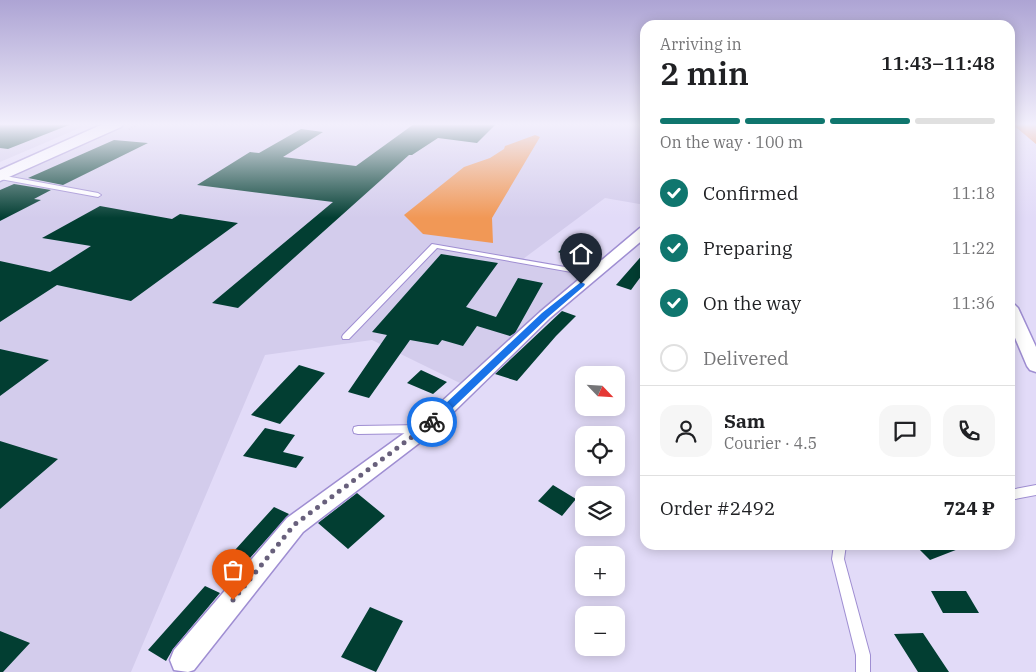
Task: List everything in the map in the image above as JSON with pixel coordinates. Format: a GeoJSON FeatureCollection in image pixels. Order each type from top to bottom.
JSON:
{"type":"FeatureCollection","features":[{"type":"Feature","properties":{"kind":"main road"},"geometry":{"type":"LineString","coordinates":[[0,164],[20,155]]}},
{"type":"Feature","properties":{"kind":"main road"},"geometry":{"type":"LineString","coordinates":[[0,176],[46,155]]}},
{"type":"Feature","properties":{"kind":"street"},"geometry":{"type":"LineString","coordinates":[[184,660],[294,525],[424,429],[545,315],[640,234]]}},
{"type":"Feature","properties":{"kind":"street"},"geometry":{"type":"LineString","coordinates":[[1015,319],[1036,366]]}},
{"type":"Feature","properties":{"kind":"lane"},"geometry":{"type":"LineString","coordinates":[[0,176],[98,195]]}},
{"type":"Feature","properties":{"kind":"lane"},"geometry":{"type":"LineString","coordinates":[[346,337],[435,246],[594,274]]}},
{"type":"Feature","properties":{"kind":"lane"},"geometry":{"type":"LineString","coordinates":[[358,430],[424,429]]}},
{"type":"Feature","properties":{"kind":"lane"},"geometry":{"type":"LineString","coordinates":[[1015,494],[1036,490]]}},
{"type":"Feature","properties":{"kind":"lane"},"geometry":{"type":"LineString","coordinates":[[839,550],[838,559],[863,655],[863,672]]}},
{"type":"Feature","properties":{"kind":"shaded area"},"geometry":{"type":"Polygon","coordinates":[[[0,155],[16,155],[0,162],[0,155]]]}},
{"type":"Feature","properties":{"kind":"shaded area"},"geometry":{"type":"Polygon","coordinates":[[[51,155],[640,155],[640,204],[605,198],[519,262],[589,275],[466,386],[372,340],[265,355],[131,672],[0,672],[0,178],[51,155]]]}},
{"type":"Feature","properties":{"kind":"shaded area"},"geometry":{"type":"Polygon","coordinates":[[[494,155],[529,155],[492,218],[493,243],[423,234],[404,215],[464,167],[494,155]]]}},
{"type":"Feature","properties":{"kind":"building"},"geometry":{"type":"Polygon","coordinates":[[[79,155],[123,155],[63,185],[28,178],[79,155]]]}},
{"type":"Feature","properties":{"kind":"building"},"geometry":{"type":"Polygon","coordinates":[[[245,155],[286,155],[283,157],[356,166],[371,155],[409,155],[238,308],[212,303],[333,202],[197,185],[245,155]]]}},
{"type":"Feature","properties":{"kind":"building"},"geometry":{"type":"Polygon","coordinates":[[[14,184],[51,190],[34,199],[41,200],[0,221],[0,190],[14,184]]]}},
{"type":"Feature","properties":{"kind":"building"},"geometry":{"type":"Polygon","coordinates":[[[100,206],[172,219],[180,214],[238,223],[131,301],[57,285],[0,322],[0,261],[50,272],[91,246],[42,238],[100,206]]]}},
{"type":"Feature","properties":{"kind":"building"},"geometry":{"type":"Polygon","coordinates":[[[571,242],[590,250],[579,260],[558,252],[571,242]]]}},
{"type":"Feature","properties":{"kind":"building"},"geometry":{"type":"Polygon","coordinates":[[[441,254],[498,263],[466,307],[496,317],[518,278],[543,283],[515,333],[510,336],[477,326],[463,346],[442,340],[438,345],[410,340],[369,398],[348,392],[387,335],[372,332],[441,254]]]}},
{"type":"Feature","properties":{"kind":"building"},"geometry":{"type":"Polygon","coordinates":[[[640,258],[640,278],[631,290],[616,285],[640,258]]]}},
{"type":"Feature","properties":{"kind":"building"},"geometry":{"type":"Polygon","coordinates":[[[562,311],[576,316],[517,381],[495,374],[562,311]]]}},
{"type":"Feature","properties":{"kind":"building"},"geometry":{"type":"Polygon","coordinates":[[[0,349],[49,360],[0,396],[0,349]]]}},
{"type":"Feature","properties":{"kind":"building"},"geometry":{"type":"Polygon","coordinates":[[[299,365],[325,373],[280,424],[251,415],[299,365]]]}},
{"type":"Feature","properties":{"kind":"building"},"geometry":{"type":"Polygon","coordinates":[[[421,370],[447,382],[433,394],[407,383],[421,370]]]}},
{"type":"Feature","properties":{"kind":"building"},"geometry":{"type":"Polygon","coordinates":[[[265,428],[295,435],[283,452],[304,457],[296,468],[243,456],[265,428]]]}},
{"type":"Feature","properties":{"kind":"building"},"geometry":{"type":"Polygon","coordinates":[[[0,441],[58,459],[0,509],[0,441]]]}},
{"type":"Feature","properties":{"kind":"building"},"geometry":{"type":"Polygon","coordinates":[[[553,485],[575,498],[562,516],[538,501],[553,485]]]}},
{"type":"Feature","properties":{"kind":"building"},"geometry":{"type":"Polygon","coordinates":[[[357,493],[385,516],[348,549],[318,523],[357,493]]]}},
{"type":"Feature","properties":{"kind":"building"},"geometry":{"type":"Polygon","coordinates":[[[274,507],[289,514],[250,558],[235,550],[274,507]]]}},
{"type":"Feature","properties":{"kind":"building"},"geometry":{"type":"Polygon","coordinates":[[[920,550],[956,550],[930,560],[920,550]]]}},
{"type":"Feature","properties":{"kind":"building"},"geometry":{"type":"Polygon","coordinates":[[[205,586],[220,593],[173,649],[166,661],[148,650],[205,586]]]}},
{"type":"Feature","properties":{"kind":"building"},"geometry":{"type":"Polygon","coordinates":[[[931,591],[966,591],[979,613],[943,613],[931,591]]]}},
{"type":"Feature","properties":{"kind":"building"},"geometry":{"type":"Polygon","coordinates":[[[370,607],[403,621],[376,672],[341,657],[370,607]]]}},
{"type":"Feature","properties":{"kind":"building"},"geometry":{"type":"Polygon","coordinates":[[[0,631],[30,643],[3,672],[0,672],[0,631]]]}},
{"type":"Feature","properties":{"kind":"building"},"geometry":{"type":"Polygon","coordinates":[[[923,633],[949,672],[918,672],[894,634],[923,633]]]}},
{"type":"Feature","properties":{"kind":"way so far"},"geometry":{"type":"LineString","coordinates":[[233,600],[294,525],[432,422]]}},
{"type":"Feature","properties":{"kind":"route"},"geometry":{"type":"LineString","coordinates":[[432,422],[545,315],[581,284]]}}]}
